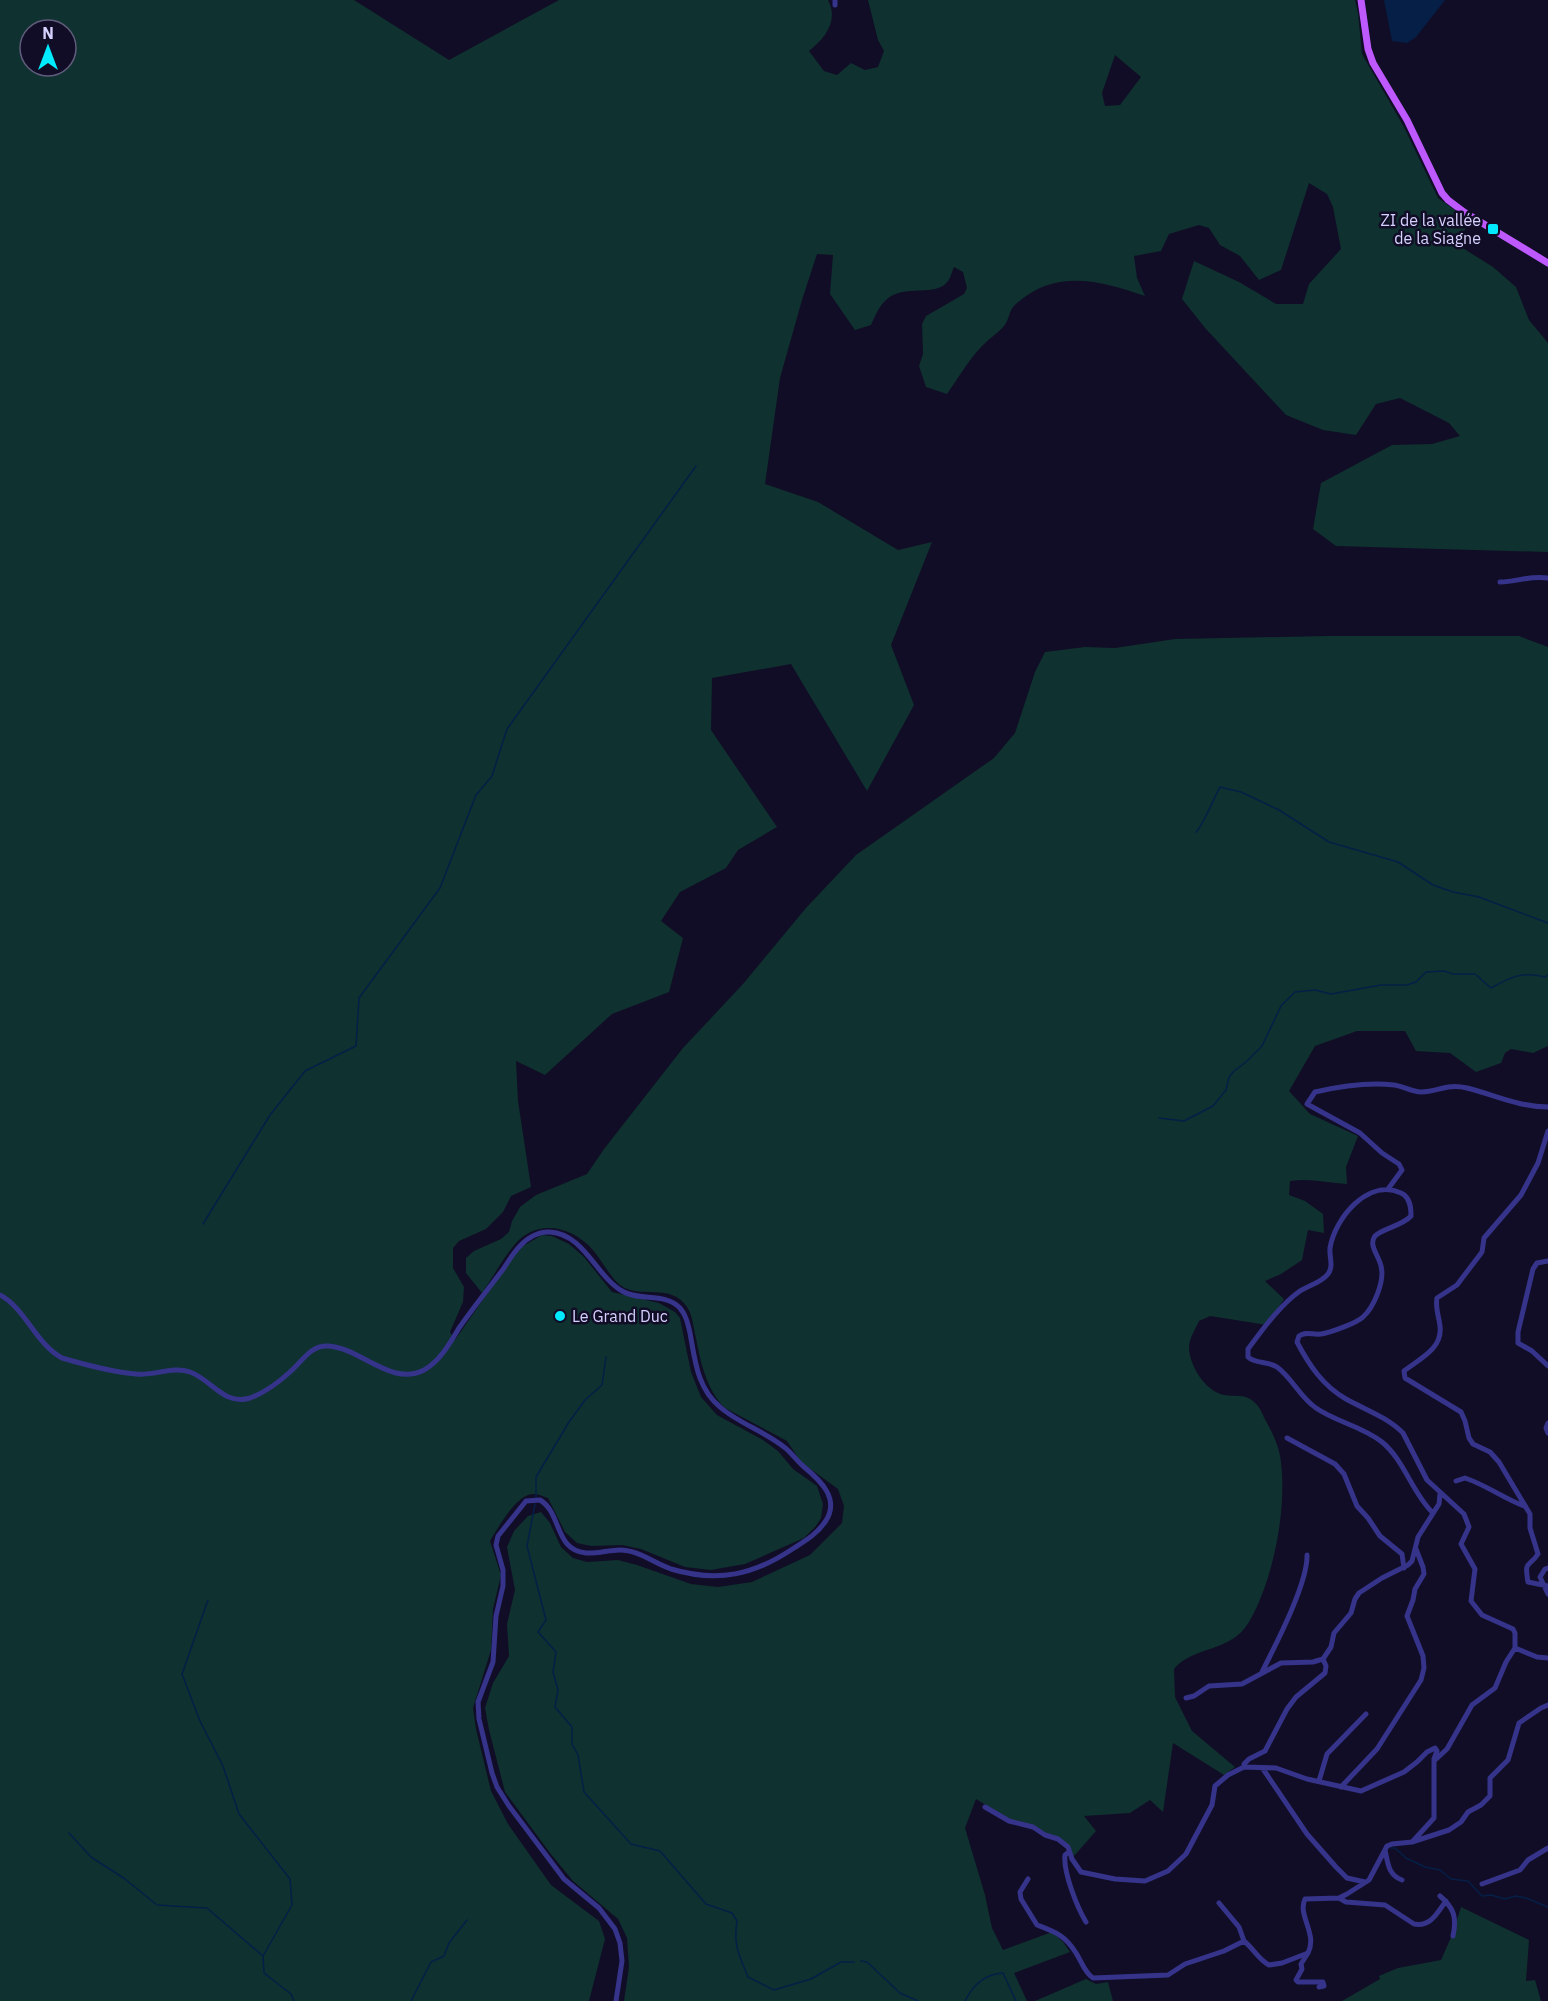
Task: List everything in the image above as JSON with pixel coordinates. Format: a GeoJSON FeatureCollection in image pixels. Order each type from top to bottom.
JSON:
{"type":"FeatureCollection","features":[{"type":"Feature","properties":{"kind":"main road"},"geometry":{"type":"LineString","coordinates":[[1361,0],[1368,49],[1373,63],[1407,120],[1442,193],[1464,212],[1548,263]]}},
{"type":"Feature","properties":{"kind":"street"},"geometry":{"type":"LineString","coordinates":[[1500,582],[1535,576],[1548,578]]}},
{"type":"Feature","properties":{"kind":"street"},"geometry":{"type":"LineString","coordinates":[[1388,1189],[1402,1170],[1399,1164],[1382,1153],[1360,1133],[1307,1104],[1315,1092],[1343,1086],[1391,1085],[1422,1092],[1448,1086],[1465,1088],[1515,1104],[1548,1107]]}},
{"type":"Feature","properties":{"kind":"street"},"geometry":{"type":"LineString","coordinates":[[1545,1585],[1528,1581],[1526,1571],[1528,1563],[1538,1554],[1530,1528],[1530,1514],[1499,1462],[1490,1452],[1473,1444],[1461,1412],[1405,1378],[1404,1371],[1438,1344],[1440,1330],[1437,1298],[1457,1285],[1482,1252],[1484,1238],[1521,1195],[1538,1163],[1548,1131]]}},
{"type":"Feature","properties":{"kind":"street"},"geometry":{"type":"LineString","coordinates":[[1433,1513],[1419,1497],[1412,1481],[1384,1444],[1375,1437],[1318,1410],[1308,1402],[1279,1368],[1268,1362],[1251,1360],[1248,1357],[1248,1349],[1280,1310],[1300,1291],[1325,1277],[1330,1271],[1330,1249],[1336,1231],[1352,1205],[1381,1190],[1388,1189],[1404,1195],[1409,1201],[1411,1216],[1399,1225],[1377,1233],[1373,1238],[1372,1245],[1382,1266],[1377,1295],[1363,1318],[1321,1334],[1304,1333],[1299,1336],[1297,1342],[1310,1367],[1327,1385],[1345,1398],[1374,1412],[1403,1433],[1427,1480],[1464,1514],[1469,1527],[1461,1544],[1475,1569],[1471,1601],[1482,1615],[1513,1629],[1515,1633],[1515,1648],[1495,1688],[1472,1705],[1447,1749],[1434,1761]]}},
{"type":"Feature","properties":{"kind":"street"},"geometry":{"type":"LineString","coordinates":[[0,1295],[8,1299],[47,1348],[62,1359],[135,1374],[191,1372],[230,1399],[251,1398],[270,1387],[290,1372],[304,1356],[319,1347],[328,1346],[340,1349],[392,1372],[411,1374],[425,1369],[445,1350],[521,1244],[530,1237],[543,1232],[566,1236],[577,1244],[610,1282],[624,1292],[664,1299],[681,1310],[689,1328],[697,1372],[706,1394],[724,1411],[784,1447],[824,1485],[830,1498],[830,1510],[827,1519],[818,1531],[808,1539],[764,1566],[727,1576],[681,1572],[627,1550],[587,1553],[577,1551],[563,1540],[552,1510],[540,1500],[531,1499],[521,1505],[498,1536],[496,1545],[503,1570],[503,1586],[496,1616],[493,1662],[478,1702],[479,1719],[488,1757],[497,1787],[509,1806],[564,1879],[599,1908],[615,1929],[620,1943],[622,1961],[616,2001]]}},
{"type":"Feature","properties":{"kind":"street"},"geometry":{"type":"LineString","coordinates":[[1548,1261],[1538,1263],[1533,1269],[1518,1332],[1518,1342],[1548,1366]]}},
{"type":"Feature","properties":{"kind":"street"},"geometry":{"type":"LineString","coordinates":[[1548,1424],[1546,1428],[1548,1433]]}},
{"type":"Feature","properties":{"kind":"street"},"geometry":{"type":"LineString","coordinates":[[1287,1438],[1335,1464],[1344,1474],[1357,1506],[1380,1536],[1402,1554],[1404,1568]]}},
{"type":"Feature","properties":{"kind":"street"},"geometry":{"type":"LineString","coordinates":[[1456,1481],[1463,1478],[1483,1484],[1503,1497],[1525,1506]]}},
{"type":"Feature","properties":{"kind":"street"},"geometry":{"type":"LineString","coordinates":[[1186,1698],[1194,1696],[1209,1686],[1242,1684],[1281,1663],[1313,1662],[1323,1659],[1331,1647],[1334,1633],[1351,1613],[1359,1593],[1382,1578],[1404,1568],[1412,1561],[1418,1537],[1439,1504],[1440,1494]]}},
{"type":"Feature","properties":{"kind":"street"},"geometry":{"type":"LineString","coordinates":[[1341,1787],[1377,1749],[1423,1674],[1423,1656],[1407,1616],[1415,1589],[1424,1574],[1416,1547]]}},
{"type":"Feature","properties":{"kind":"street"},"geometry":{"type":"LineString","coordinates":[[1261,1673],[1275,1648],[1306,1570],[1307,1555]]}},
{"type":"Feature","properties":{"kind":"street"},"geometry":{"type":"LineString","coordinates":[[1548,1568],[1540,1577],[1548,1594]]}},
{"type":"Feature","properties":{"kind":"street"},"geometry":{"type":"LineString","coordinates":[[1515,1648],[1537,1657],[1548,1658]]}},
{"type":"Feature","properties":{"kind":"street"},"geometry":{"type":"LineString","coordinates":[[1244,1767],[1249,1759],[1265,1751],[1287,1709],[1296,1697],[1325,1673],[1326,1666],[1323,1659]]}},
{"type":"Feature","properties":{"kind":"street"},"geometry":{"type":"LineString","coordinates":[[1339,1898],[1365,1882],[1373,1874],[1385,1850],[1392,1844],[1412,1842],[1454,1828],[1468,1812],[1487,1801],[1491,1792],[1490,1778],[1508,1760],[1519,1723],[1548,1705]]}},
{"type":"Feature","properties":{"kind":"street"},"geometry":{"type":"LineString","coordinates":[[1319,1781],[1327,1754],[1366,1714]]}},
{"type":"Feature","properties":{"kind":"street"},"geometry":{"type":"LineString","coordinates":[[985,1807],[1009,1821],[1033,1827],[1045,1835],[1058,1839],[1068,1847],[1081,1872],[1094,1876],[1145,1881],[1168,1871],[1186,1854],[1212,1805],[1215,1786],[1228,1775],[1244,1767],[1276,1768],[1354,1791],[1366,1790],[1404,1772],[1426,1752],[1435,1748],[1437,1751],[1434,1761],[1434,1818],[1412,1842]]}},
{"type":"Feature","properties":{"kind":"street"},"geometry":{"type":"LineString","coordinates":[[1263,1769],[1307,1834],[1336,1867],[1347,1878],[1365,1882]]}},
{"type":"Feature","properties":{"kind":"street"},"geometry":{"type":"LineString","coordinates":[[1482,1884],[1520,1869],[1528,1860],[1548,1848]]}},
{"type":"Feature","properties":{"kind":"street"},"geometry":{"type":"LineString","coordinates":[[1385,1850],[1390,1873],[1402,1880]]}},
{"type":"Feature","properties":{"kind":"street"},"geometry":{"type":"LineString","coordinates":[[1069,1852],[1065,1855],[1064,1860],[1086,1922]]}},
{"type":"Feature","properties":{"kind":"street"},"geometry":{"type":"LineString","coordinates":[[1028,1879],[1020,1892],[1021,1899],[1037,1925],[1054,1930],[1065,1938],[1088,1974],[1093,1978],[1168,1975],[1185,1964],[1224,1951],[1244,1941]]}},
{"type":"Feature","properties":{"kind":"street"},"geometry":{"type":"LineString","coordinates":[[1440,1896],[1454,1912],[1453,1936]]}},
{"type":"Feature","properties":{"kind":"street"},"geometry":{"type":"LineString","coordinates":[[1319,1987],[1324,1986],[1323,1982],[1298,1982],[1296,1980],[1302,1969],[1300,1964],[1312,1947],[1303,1901],[1308,1898],[1339,1898],[1346,1902],[1385,1905],[1414,1924],[1422,1925],[1433,1918],[1446,1901]]}},
{"type":"Feature","properties":{"kind":"street"},"geometry":{"type":"LineString","coordinates":[[1219,1903],[1239,1927],[1244,1941],[1254,1949],[1260,1960],[1269,1965],[1282,1963],[1308,1953]]}},
{"type":"Feature","properties":{"kind":"green space"},"geometry":{"type":"Polygon","coordinates":[[[0,0],[354,0],[449,60],[559,0],[828,0],[832,15],[829,28],[809,51],[824,71],[837,75],[851,63],[865,70],[878,67],[884,51],[878,40],[868,0],[1355,0],[1362,54],[1404,127],[1438,198],[1469,220],[1458,245],[1493,267],[1516,287],[1529,320],[1548,343],[1548,552],[1336,546],[1313,529],[1321,483],[1392,445],[1432,444],[1460,436],[1449,423],[1400,398],[1376,404],[1356,435],[1323,430],[1286,415],[1206,329],[1182,299],[1194,261],[1239,282],[1276,304],[1303,304],[1309,284],[1341,249],[1333,207],[1327,194],[1309,183],[1281,270],[1259,280],[1240,256],[1220,245],[1209,228],[1199,225],[1169,234],[1161,251],[1134,256],[1137,278],[1145,296],[1096,282],[1080,281],[1063,281],[1032,292],[1014,306],[1004,326],[978,350],[947,394],[926,387],[919,366],[923,354],[922,324],[926,316],[964,294],[967,288],[963,272],[954,267],[949,279],[943,286],[936,289],[901,292],[893,295],[881,305],[871,325],[855,330],[830,294],[833,255],[817,254],[780,378],[765,484],[818,502],[898,550],[932,542],[891,645],[914,705],[867,791],[791,664],[712,678],[711,730],[777,827],[738,850],[726,868],[680,892],[661,921],[683,938],[669,992],[612,1014],[545,1075],[516,1061],[518,1101],[531,1187],[511,1196],[503,1212],[486,1229],[459,1241],[453,1248],[453,1268],[464,1287],[463,1302],[450,1332],[455,1340],[518,1249],[542,1235],[552,1236],[569,1244],[584,1257],[612,1292],[659,1303],[675,1312],[680,1318],[691,1372],[701,1397],[717,1415],[763,1440],[778,1451],[793,1469],[817,1486],[823,1504],[821,1518],[804,1538],[745,1564],[711,1570],[685,1567],[641,1549],[622,1545],[591,1546],[577,1543],[565,1532],[548,1498],[536,1494],[528,1495],[515,1505],[490,1541],[501,1575],[493,1609],[491,1650],[473,1708],[476,1729],[491,1791],[508,1824],[551,1885],[599,1921],[605,1939],[589,2001],[0,2001],[0,0]],[[1115,55],[1102,93],[1105,106],[1120,105],[1141,77],[1115,55]]]}},
{"type":"Feature","properties":{"kind":"green space"},"geometry":{"type":"Polygon","coordinates":[[[1519,636],[1548,647],[1548,1046],[1533,1053],[1511,1049],[1505,1053],[1501,1063],[1476,1072],[1450,1053],[1416,1051],[1405,1031],[1357,1031],[1315,1046],[1289,1091],[1310,1114],[1358,1136],[1346,1167],[1347,1184],[1312,1180],[1290,1181],[1289,1195],[1305,1201],[1323,1214],[1324,1233],[1308,1230],[1302,1260],[1281,1274],[1265,1281],[1284,1299],[1267,1325],[1210,1316],[1199,1321],[1189,1347],[1195,1369],[1205,1383],[1217,1393],[1246,1397],[1258,1407],[1276,1441],[1281,1463],[1280,1523],[1271,1566],[1258,1605],[1249,1622],[1232,1639],[1182,1661],[1174,1669],[1175,1697],[1192,1731],[1235,1767],[1224,1775],[1173,1743],[1163,1812],[1150,1800],[1130,1813],[1084,1816],[1096,1831],[1074,1856],[1062,1842],[1054,1837],[1005,1818],[976,1799],[965,1828],[985,1895],[992,1928],[1003,1950],[1052,1932],[1070,1952],[1014,1973],[1027,2001],[624,2001],[629,1967],[627,1938],[618,1919],[573,1881],[505,1792],[489,1730],[485,1708],[493,1683],[509,1656],[507,1624],[515,1590],[507,1547],[514,1531],[528,1516],[541,1512],[550,1523],[561,1547],[573,1558],[587,1562],[618,1560],[691,1584],[718,1587],[752,1582],[810,1555],[842,1523],[844,1506],[838,1489],[801,1462],[787,1441],[725,1408],[719,1401],[705,1375],[691,1314],[680,1299],[673,1295],[637,1291],[620,1285],[584,1241],[554,1228],[534,1231],[516,1243],[482,1293],[466,1273],[466,1258],[474,1251],[501,1239],[509,1232],[520,1207],[536,1195],[587,1174],[683,1048],[743,984],[806,908],[856,855],[994,758],[1015,733],[1035,672],[1045,652],[1085,647],[1115,648],[1175,639],[1519,636]]]}},
{"type":"Feature","properties":{"kind":"green space"},"geometry":{"type":"Polygon","coordinates":[[[1461,1907],[1529,1940],[1526,1981],[1535,1980],[1541,2001],[1342,2001],[1380,1979],[1379,1976],[1398,1968],[1441,1960],[1461,1907]]]}},
{"type":"Feature","properties":{"kind":"green space"},"geometry":{"type":"Polygon","coordinates":[[[1086,1979],[1096,1984],[1108,1982],[1113,2001],[1035,2001],[1086,1979]]]}},
{"type":"Feature","properties":{"kind":"water"},"geometry":{"type":"Polygon","coordinates":[[[1384,0],[1445,0],[1416,37],[1407,43],[1392,41],[1384,0]]]}},
{"type":"Feature","properties":{"kind":"waterway"},"geometry":{"type":"LineString","coordinates":[[203,1224],[270,1115],[305,1071],[356,1046],[359,998],[440,888],[476,795],[492,776],[507,729],[696,466]]}},
{"type":"Feature","properties":{"kind":"waterway"},"geometry":{"type":"LineString","coordinates":[[1196,832],[1220,787],[1241,792],[1279,810],[1329,842],[1398,862],[1433,885],[1479,897],[1548,923]]}},
{"type":"Feature","properties":{"kind":"waterway"},"geometry":{"type":"LineString","coordinates":[[1159,1118],[1184,1121],[1213,1106],[1226,1090],[1229,1077],[1262,1046],[1281,1006],[1295,992],[1315,990],[1331,994],[1381,985],[1407,985],[1416,982],[1426,972],[1475,974],[1491,988],[1517,976],[1545,977],[1548,975]]}},
{"type":"Feature","properties":{"kind":"waterway"},"geometry":{"type":"LineString","coordinates":[[536,1499],[536,1477],[569,1422],[585,1400],[602,1385],[606,1357]]}},
{"type":"Feature","properties":{"kind":"waterway"},"geometry":{"type":"LineString","coordinates":[[535,1504],[527,1546],[546,1620],[538,1632],[556,1652],[553,1672],[558,1690],[555,1707],[572,1727],[572,1744],[578,1755],[584,1792],[631,1844],[660,1851],[706,1904],[732,1913],[737,1921],[738,1950],[748,1977],[774,1990],[811,1979],[841,1962],[854,1962]]}},
{"type":"Feature","properties":{"kind":"waterway"},"geometry":{"type":"LineString","coordinates":[[208,1600],[182,1674],[200,1721],[223,1766],[239,1814],[290,1879],[292,1905],[263,1956],[264,1973],[291,1994],[294,2001]]}},
{"type":"Feature","properties":{"kind":"waterway"},"geometry":{"type":"LineString","coordinates":[[69,1833],[91,1857],[125,1879],[157,1905],[207,1908],[263,1956]]}},
{"type":"Feature","properties":{"kind":"waterway"},"geometry":{"type":"LineString","coordinates":[[1391,1848],[1395,1848],[1406,1858],[1425,1867],[1440,1870],[1451,1879],[1468,1881],[1482,1896],[1491,1895],[1505,1899],[1516,1896],[1548,1907]]}},
{"type":"Feature","properties":{"kind":"waterway"},"geometry":{"type":"LineString","coordinates":[[411,2001],[431,1962],[444,1956],[449,1943],[467,1920]]}},
{"type":"Feature","properties":{"kind":"waterway"},"geometry":{"type":"LineString","coordinates":[[861,1961],[867,1962],[900,1993],[918,2001]]}},
{"type":"Feature","properties":{"kind":"waterway"},"geometry":{"type":"LineString","coordinates":[[965,2001],[980,1981],[1003,1973],[1016,2001]]}},
{"type":"Feature","properties":{"kind":"place","name":"ZI de la vallée de la Siagne"},"geometry":{"type":"Point","coordinates":[1493,229]}},
{"type":"Feature","properties":{"kind":"place","name":"Le Grand Duc"},"geometry":{"type":"Point","coordinates":[560,1316]}}]}
